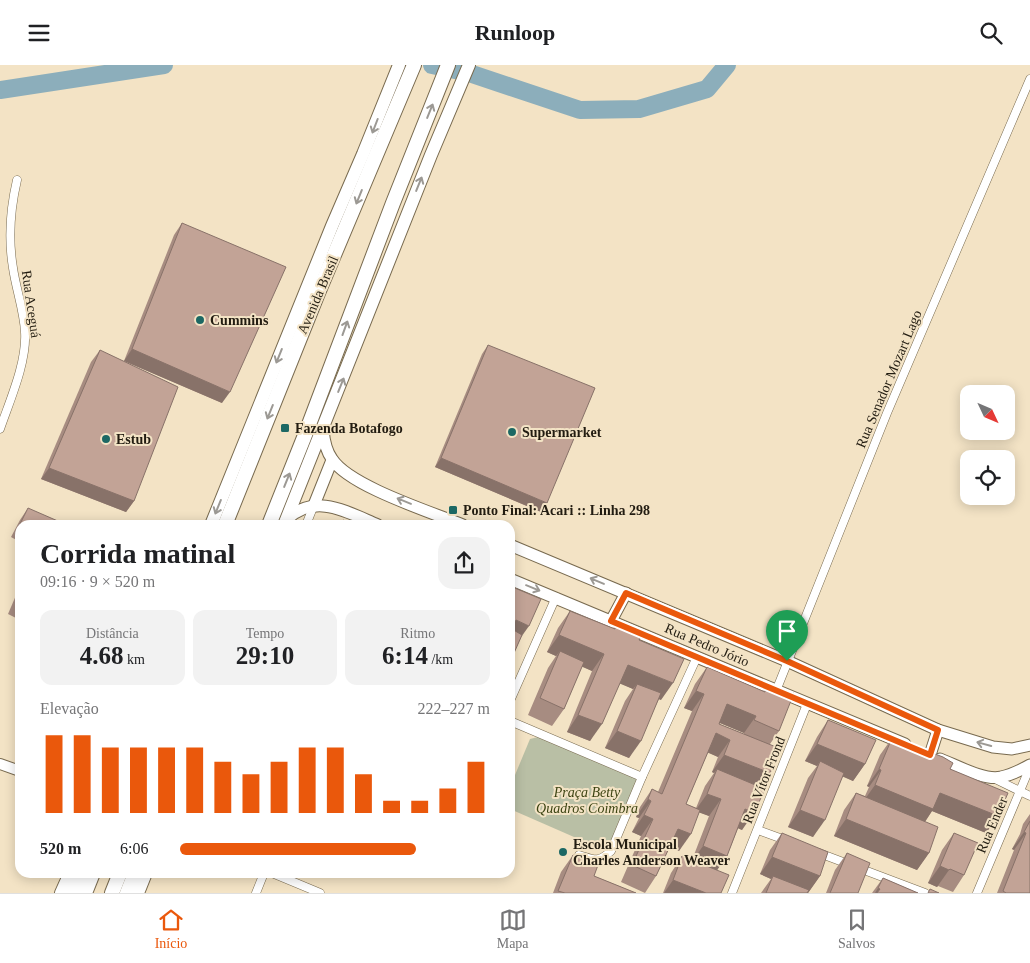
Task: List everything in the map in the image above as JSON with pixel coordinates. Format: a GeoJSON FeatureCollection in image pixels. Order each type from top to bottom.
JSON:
{"type":"FeatureCollection","features":[{"type":"Feature","properties":{"kind":"highway","name":"Avenida Brasil"},"geometry":{"type":"LineString","coordinates":[[226,520],[315,302],[398,84],[414,65]]}},
{"type":"Feature","properties":{"kind":"highway"},"geometry":{"type":"LineString","coordinates":[[271,520],[392,203],[448,65]]}},
{"type":"Feature","properties":{"kind":"highway"},"geometry":{"type":"LineString","coordinates":[[85,893],[91,878]]}},
{"type":"Feature","properties":{"kind":"highway"},"geometry":{"type":"LineString","coordinates":[[112,893],[118,878]]}},
{"type":"Feature","properties":{"kind":"main road","name":"Avenida Brasil"},"geometry":{"type":"LineString","coordinates":[[213,520],[398,84],[399,65]]}},
{"type":"Feature","properties":{"kind":"main road"},"geometry":{"type":"LineString","coordinates":[[286,520],[431,155],[469,65]]}},
{"type":"Feature","properties":{"kind":"main road"},"geometry":{"type":"LineString","coordinates":[[323,430],[327,450],[332,460],[344,472],[367,486],[451,520]]}},
{"type":"Feature","properties":{"kind":"main road"},"geometry":{"type":"LineString","coordinates":[[314,505],[332,460]]}},
{"type":"Feature","properties":{"kind":"main road"},"geometry":{"type":"LineString","coordinates":[[287,520],[292,514],[314,505],[338,509],[366,520]]}},
{"type":"Feature","properties":{"kind":"main road","name":"Rua Pedro Jório"},"geometry":{"type":"LineString","coordinates":[[515,547],[787,661],[938,730],[993,747],[1012,749],[1030,745]]}},
{"type":"Feature","properties":{"kind":"main road","name":"Rua Pedro Jório"},"geometry":{"type":"LineString","coordinates":[[515,581],[920,751],[992,778]]}},
{"type":"Feature","properties":{"kind":"main road"},"geometry":{"type":"LineString","coordinates":[[611,621],[626,593]]}},
{"type":"Feature","properties":{"kind":"main road"},"geometry":{"type":"LineString","coordinates":[[920,751],[938,730]]}},
{"type":"Feature","properties":{"kind":"main road"},"geometry":{"type":"LineString","coordinates":[[992,778],[1010,775],[1030,766]]}},
{"type":"Feature","properties":{"kind":"main road"},"geometry":{"type":"LineString","coordinates":[[61,893],[68,878]]}},
{"type":"Feature","properties":{"kind":"main road"},"geometry":{"type":"LineString","coordinates":[[73,893],[79,878]]}},
{"type":"Feature","properties":{"kind":"main road"},"geometry":{"type":"LineString","coordinates":[[126,893],[132,878]]}},
{"type":"Feature","properties":{"kind":"main road"},"geometry":{"type":"LineString","coordinates":[[138,893],[144,878]]}},
{"type":"Feature","properties":{"kind":"street","name":"Rua Senador Mozart Lago"},"geometry":{"type":"LineString","coordinates":[[776,691],[891,403],[1030,79]]}},
{"type":"Feature","properties":{"kind":"street","name":"Rua Aceguá"},"geometry":{"type":"LineString","coordinates":[[0,429],[24,351],[25,333],[13,269],[10,241],[10,216],[17,180]]}},
{"type":"Feature","properties":{"kind":"street"},"geometry":{"type":"LineString","coordinates":[[308,520],[314,505]]}},
{"type":"Feature","properties":{"kind":"street"},"geometry":{"type":"LineString","coordinates":[[515,690],[556,597]]}},
{"type":"Feature","properties":{"kind":"street"},"geometry":{"type":"LineString","coordinates":[[579,855],[597,861],[611,851],[642,777],[697,657]]}},
{"type":"Feature","properties":{"kind":"street","name":"Rua Vítor Frond"},"geometry":{"type":"LineString","coordinates":[[732,893],[807,704]]}},
{"type":"Feature","properties":{"kind":"street"},"geometry":{"type":"LineString","coordinates":[[515,723],[642,777]]}},
{"type":"Feature","properties":{"kind":"street"},"geometry":{"type":"LineString","coordinates":[[0,764],[15,769]]}},
{"type":"Feature","properties":{"kind":"street","name":"Rua Ender"},"geometry":{"type":"LineString","coordinates":[[977,893],[1030,766]]}},
{"type":"Feature","properties":{"kind":"street","name":"Rua Pedro Jório"},"geometry":{"type":"LineString","coordinates":[[992,778],[1030,796]]}},
{"type":"Feature","properties":{"kind":"street"},"geometry":{"type":"LineString","coordinates":[[758,829],[795,844]]}},
{"type":"Feature","properties":{"kind":"street"},"geometry":{"type":"LineString","coordinates":[[813,851],[925,893]]}},
{"type":"Feature","properties":{"kind":"street"},"geometry":{"type":"LineString","coordinates":[[256,893],[262,878]]}},
{"type":"Feature","properties":{"kind":"street"},"geometry":{"type":"LineString","coordinates":[[284,878],[320,893]]}},
{"type":"Feature","properties":{"kind":"green space","name":"Praça Betty Quadros Coimbra"},"geometry":{"type":"Polygon","coordinates":[[[538,737],[636,777],[637,784],[611,845],[606,851],[515,811],[515,775],[530,739],[538,737]]]}},
{"type":"Feature","properties":{"kind":"building","name":"Cummins"},"geometry":{"type":"Polygon","coordinates":[[[182,223],[286,267],[230,392],[132,349],[182,223]]]}},
{"type":"Feature","properties":{"kind":"building","name":"Supermarket"},"geometry":{"type":"Polygon","coordinates":[[[488,345],[595,388],[547,503],[441,458],[488,345]]]}},
{"type":"Feature","properties":{"kind":"building","name":"Estub"},"geometry":{"type":"Polygon","coordinates":[[[100,350],[178,387],[134,501],[49,468],[100,350]]]}},
{"type":"Feature","properties":{"kind":"building"},"geometry":{"type":"Polygon","coordinates":[[[28,508],[56,520],[22,520],[28,508]]]}},
{"type":"Feature","properties":{"kind":"building"},"geometry":{"type":"Polygon","coordinates":[[[515,588],[541,599],[529,626],[516,620],[515,622],[515,588]]]}},
{"type":"Feature","properties":{"kind":"building"},"geometry":{"type":"Polygon","coordinates":[[[570,611],[615,629],[618,621],[643,632],[639,640],[684,659],[673,683],[628,665],[602,724],[578,715],[604,654],[559,635],[570,611]]]}},
{"type":"Feature","properties":{"kind":"building"},"geometry":{"type":"Polygon","coordinates":[[[515,631],[522,635],[515,651],[515,631]]]}},
{"type":"Feature","properties":{"kind":"building"},"geometry":{"type":"Polygon","coordinates":[[[560,651],[584,662],[564,709],[540,698],[560,651]]]}},
{"type":"Feature","properties":{"kind":"building"},"geometry":{"type":"Polygon","coordinates":[[[707,667],[765,692],[768,684],[794,693],[779,731],[754,720],[756,716],[727,704],[719,724],[781,749],[770,773],[724,755],[730,740],[716,733],[686,804],[700,810],[691,834],[678,829],[656,876],[632,865],[653,819],[644,815],[651,801],[648,799],[652,789],[662,794],[704,694],[696,691],[707,667]]]}},
{"type":"Feature","properties":{"kind":"building"},"geometry":{"type":"Polygon","coordinates":[[[637,684],[661,693],[641,741],[617,731],[637,684]]]}},
{"type":"Feature","properties":{"kind":"building"},"geometry":{"type":"Polygon","coordinates":[[[828,720],[876,740],[865,764],[817,744],[828,720]]]}},
{"type":"Feature","properties":{"kind":"building"},"geometry":{"type":"Polygon","coordinates":[[[892,738],[943,757],[953,763],[950,769],[1008,793],[998,816],[940,793],[933,809],[875,785],[881,770],[879,769],[892,738]]]}},
{"type":"Feature","properties":{"kind":"building"},"geometry":{"type":"Polygon","coordinates":[[[820,761],[844,773],[825,820],[800,810],[820,761]]]}},
{"type":"Feature","properties":{"kind":"building"},"geometry":{"type":"Polygon","coordinates":[[[717,769],[765,789],[754,813],[745,809],[727,856],[703,846],[721,799],[707,794],[717,769]]]}},
{"type":"Feature","properties":{"kind":"building"},"geometry":{"type":"Polygon","coordinates":[[[856,793],[938,827],[929,853],[846,819],[856,793]]]}},
{"type":"Feature","properties":{"kind":"building"},"geometry":{"type":"Polygon","coordinates":[[[1030,821],[1030,893],[1006,893],[1003,891],[1026,833],[1024,832],[1030,821]]]}},
{"type":"Feature","properties":{"kind":"building"},"geometry":{"type":"Polygon","coordinates":[[[782,833],[828,852],[820,876],[772,857],[782,833]]]}},
{"type":"Feature","properties":{"kind":"building"},"geometry":{"type":"Polygon","coordinates":[[[954,833],[978,843],[964,875],[940,866],[954,833]]]}},
{"type":"Feature","properties":{"kind":"building"},"geometry":{"type":"Polygon","coordinates":[[[847,853],[870,863],[858,893],[830,893],[847,853]]]}},
{"type":"Feature","properties":{"kind":"building"},"geometry":{"type":"Polygon","coordinates":[[[573,855],[598,865],[594,876],[636,893],[565,893],[558,891],[573,855]]]}},
{"type":"Feature","properties":{"kind":"building"},"geometry":{"type":"Polygon","coordinates":[[[682,856],[729,875],[721,893],[706,893],[673,880],[682,856]]]}},
{"type":"Feature","properties":{"kind":"building"},"geometry":{"type":"Polygon","coordinates":[[[773,876],[809,890],[807,893],[766,893],[773,876]]]}},
{"type":"Feature","properties":{"kind":"building"},"geometry":{"type":"Polygon","coordinates":[[[883,878],[918,893],[877,893],[883,878]]]}},
{"type":"Feature","properties":{"kind":"building"},"geometry":{"type":"Polygon","coordinates":[[[930,889],[939,893],[928,893],[930,889]]]}},
{"type":"Feature","properties":{"kind":"waterway"},"geometry":{"type":"LineString","coordinates":[[0,90],[164,65]]}},
{"type":"Feature","properties":{"kind":"waterway"},"geometry":{"type":"LineString","coordinates":[[432,65],[469,73],[580,110],[639,109],[707,89],[727,65]]}},
{"type":"Feature","properties":{"kind":"place","name":"Cummins"},"geometry":{"type":"Point","coordinates":[200,320]}},
{"type":"Feature","properties":{"kind":"place","name":"Fazenda Botafogo"},"geometry":{"type":"Point","coordinates":[285,428]}},
{"type":"Feature","properties":{"kind":"place","name":"Supermarket"},"geometry":{"type":"Point","coordinates":[512,432]}},
{"type":"Feature","properties":{"kind":"place","name":"Estub"},"geometry":{"type":"Point","coordinates":[106,439]}},
{"type":"Feature","properties":{"kind":"place","name":"Ponto Final: Acari :: Linha 298"},"geometry":{"type":"Point","coordinates":[453,510]}},
{"type":"Feature","properties":{"kind":"place","name":"Escola Municipal Charles Anderson Weaver"},"geometry":{"type":"Point","coordinates":[563,852]}},
{"type":"Feature","properties":{"kind":"route"},"geometry":{"type":"LineString","coordinates":[[626,593],[787,661],[938,730],[930,755],[611,621],[626,593]]}}]}
